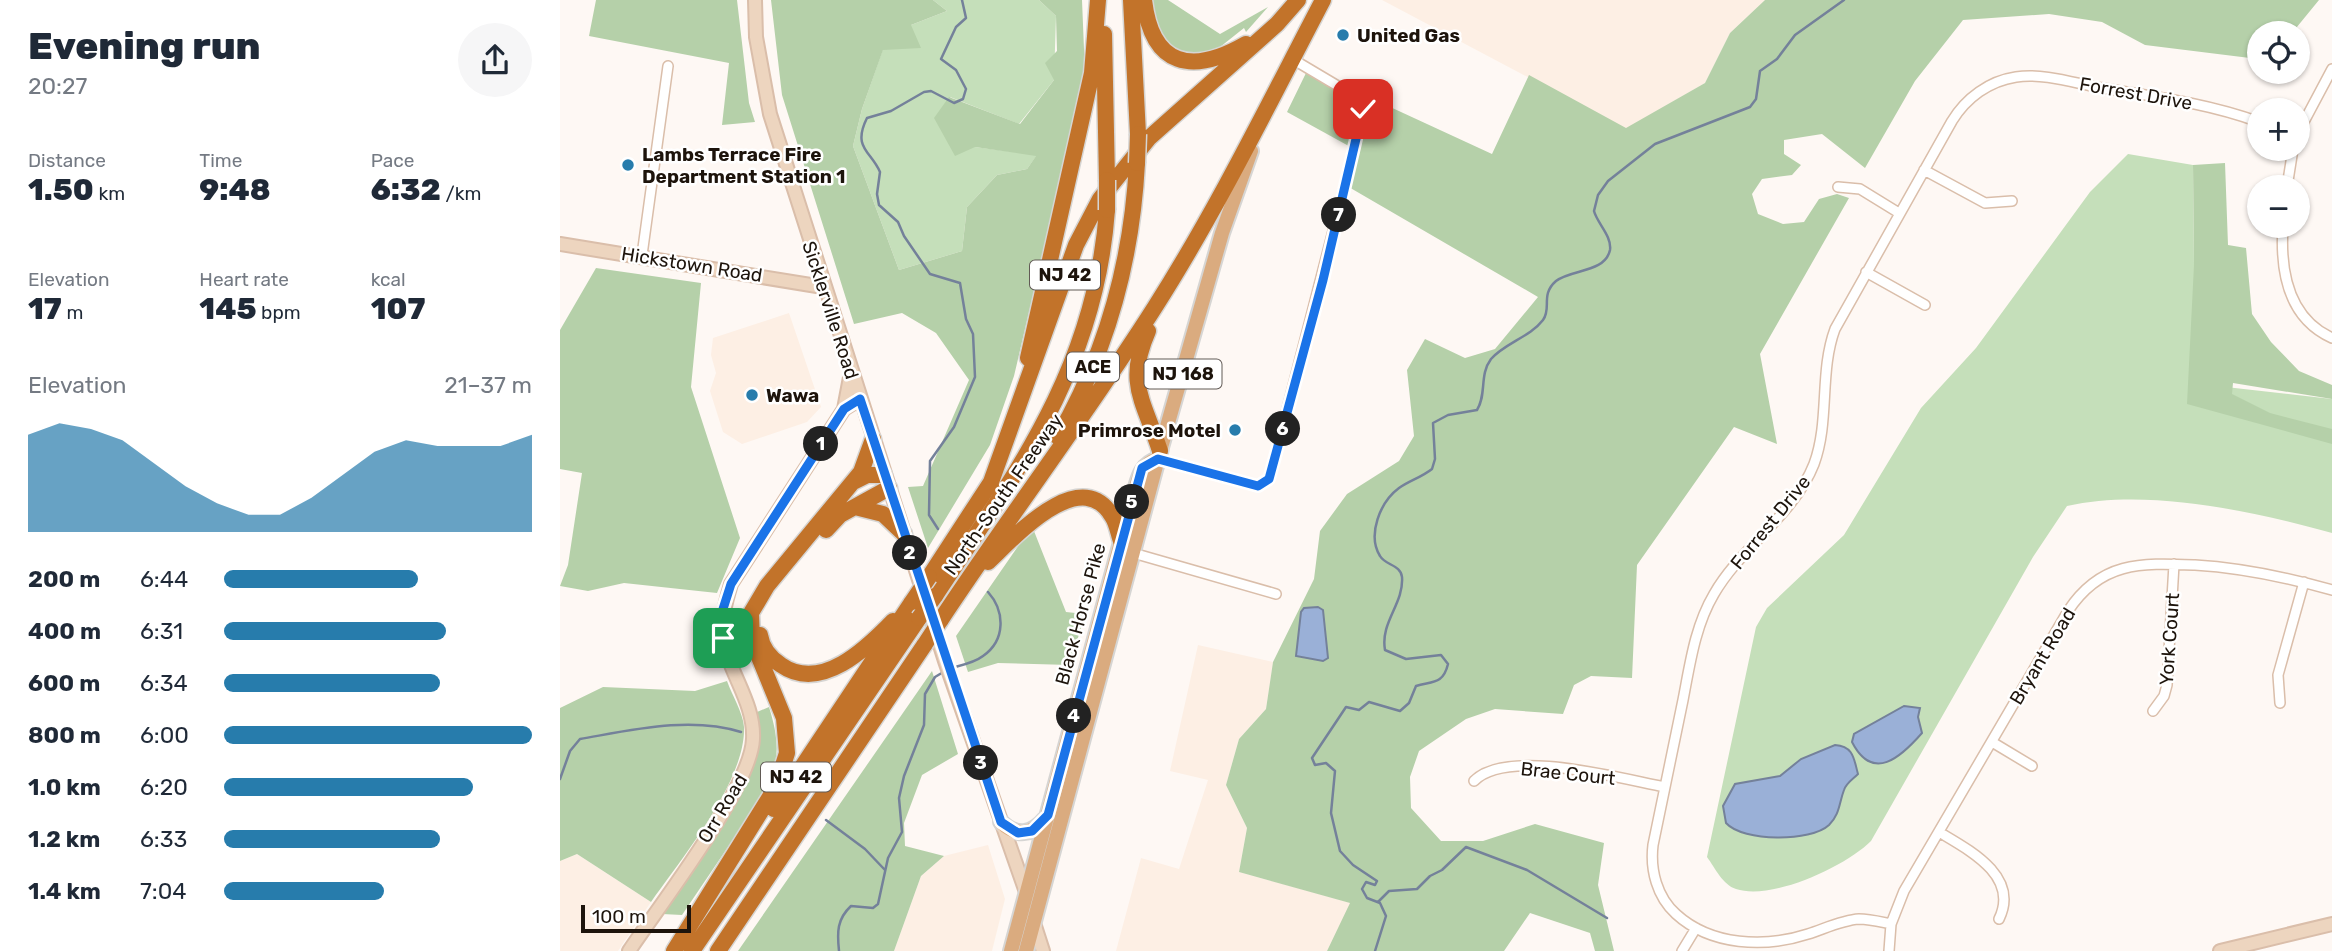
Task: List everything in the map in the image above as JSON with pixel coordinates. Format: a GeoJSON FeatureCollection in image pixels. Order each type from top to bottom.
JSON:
{"type":"FeatureCollection","features":[{"type":"Feature","properties":{"kind":"highway","name":"ACE"},"geometry":{"type":"LineString","coordinates":[[692,951],[935,596],[1033,446],[1059,398],[1081,342],[1092,304],[1107,210],[1108,129],[1100,0]]}},
{"type":"Feature","properties":{"kind":"highway"},"geometry":{"type":"LineString","coordinates":[[1016,417],[1092,73],[1100,0]]}},
{"type":"Feature","properties":{"kind":"highway","name":"ACE"},"geometry":{"type":"LineString","coordinates":[[988,549],[1067,421],[1098,353],[1128,250],[1138,134],[1131,0]]}},
{"type":"Feature","properties":{"kind":"highway"},"geometry":{"type":"LineString","coordinates":[[1144,0],[1152,37],[1172,55],[1190,62],[1217,60],[1277,24]]}},
{"type":"Feature","properties":{"kind":"highway","name":"North-South Freeway"},"geometry":{"type":"LineString","coordinates":[[676,951],[991,482],[1076,245],[1100,199],[1149,138],[1277,24],[1298,0]]}},
{"type":"Feature","properties":{"kind":"highway","name":"Black Horse Pike"},"geometry":{"type":"LineString","coordinates":[[1261,124],[1323,0]]}},
{"type":"Feature","properties":{"kind":"highway","name":"North-South Freeway"},"geometry":{"type":"LineString","coordinates":[[718,951],[988,549],[1059,453],[1181,263],[1261,124]]}},
{"type":"Feature","properties":{"kind":"highway"},"geometry":{"type":"LineString","coordinates":[[1159,455],[1135,375],[1142,344],[1181,263]]}},
{"type":"Feature","properties":{"kind":"highway"},"geometry":{"type":"LineString","coordinates":[[676,951],[776,787],[787,753],[785,718],[752,640],[751,613],[767,586],[865,465],[873,439]]}},
{"type":"Feature","properties":{"kind":"highway"},"geometry":{"type":"LineString","coordinates":[[853,482],[867,475],[887,481]]}},
{"type":"Feature","properties":{"kind":"highway"},"geometry":{"type":"LineString","coordinates":[[887,481],[834,520],[768,601],[760,619],[761,639],[765,651],[787,670],[802,673],[831,669],[858,654],[912,601]]}},
{"type":"Feature","properties":{"kind":"highway"},"geometry":{"type":"LineString","coordinates":[[940,621],[1000,550],[1040,514],[1063,502],[1081,498],[1105,507],[1115,522],[1121,541]]}},
{"type":"Feature","properties":{"kind":"highway"},"geometry":{"type":"LineString","coordinates":[[855,507],[883,514],[904,534]]}},
{"type":"Feature","properties":{"kind":"main road","name":"Sicklerville Road"},"geometry":{"type":"LineString","coordinates":[[755,0],[757,37],[770,114],[823,287],[949,671],[1026,892],[1043,951]]}},
{"type":"Feature","properties":{"kind":"main road","name":"Black Horse Pike"},"geometry":{"type":"LineString","coordinates":[[1011,951],[1048,815],[1088,691],[1118,583],[1133,553],[1222,233],[1261,124]]}},
{"type":"Feature","properties":{"kind":"main road","name":"Hickstown Road"},"geometry":{"type":"LineString","coordinates":[[560,244],[642,255],[823,287]]}},
{"type":"Feature","properties":{"kind":"main road"},"geometry":{"type":"LineString","coordinates":[[844,409],[851,372]]}},
{"type":"Feature","properties":{"kind":"main road","name":"Orr Road"},"geometry":{"type":"LineString","coordinates":[[629,951],[696,852],[748,765],[753,738],[750,715],[723,638],[723,609],[731,584],[844,409],[860,399]]}},
{"type":"Feature","properties":{"kind":"main road","name":"Black Horse Pike"},"geometry":{"type":"LineString","coordinates":[[1118,583],[1121,541],[1142,468],[1159,455]]}},
{"type":"Feature","properties":{"kind":"main road","name":"Black Horse Pike"},"geometry":{"type":"LineString","coordinates":[[1026,951],[1035,926],[1088,691]]}},
{"type":"Feature","properties":{"kind":"main road"},"geometry":{"type":"LineString","coordinates":[[1001,822],[1013,831],[1024,833],[1039,827],[1048,815]]}},
{"type":"Feature","properties":{"kind":"main road"},"geometry":{"type":"LineString","coordinates":[[2220,951],[2249,948],[2332,924]]}},
{"type":"Feature","properties":{"kind":"street"},"geometry":{"type":"LineString","coordinates":[[1159,455],[1258,486],[1269,479],[1363,115],[1358,98],[1294,60]]}},
{"type":"Feature","properties":{"kind":"street"},"geometry":{"type":"LineString","coordinates":[[642,255],[668,66]]}},
{"type":"Feature","properties":{"kind":"street"},"geometry":{"type":"LineString","coordinates":[[2310,110],[2332,69]]}},
{"type":"Feature","properties":{"kind":"street","name":"Forrest Drive"},"geometry":{"type":"LineString","coordinates":[[1891,924],[1858,919],[1785,941],[1762,943],[1723,938],[1696,928],[1671,909],[1658,887],[1653,871],[1652,853],[1703,616],[1722,581],[1792,500],[1813,467],[1821,431],[1827,356],[1832,337],[1899,212],[1956,114],[1970,99],[1992,84],[2018,76],[2039,77],[2212,107],[2247,118]]}},
{"type":"Feature","properties":{"kind":"street"},"geometry":{"type":"LineString","coordinates":[[1924,170],[1985,203],[2012,201]]}},
{"type":"Feature","properties":{"kind":"street"},"geometry":{"type":"LineString","coordinates":[[1838,187],[1860,190],[1899,212]]}},
{"type":"Feature","properties":{"kind":"street"},"geometry":{"type":"LineString","coordinates":[[2283,238],[2283,266],[2293,301],[2311,324],[2332,338]]}},
{"type":"Feature","properties":{"kind":"street"},"geometry":{"type":"LineString","coordinates":[[1867,272],[1925,305]]}},
{"type":"Feature","properties":{"kind":"street"},"geometry":{"type":"LineString","coordinates":[[1133,553],[1276,594]]}},
{"type":"Feature","properties":{"kind":"street","name":"Bryant Road"},"geometry":{"type":"LineString","coordinates":[[1889,951],[1891,924],[1904,891],[2068,611],[2089,586],[2124,567],[2174,564],[2249,569],[2332,590]]}},
{"type":"Feature","properties":{"kind":"street","name":"York Court"},"geometry":{"type":"LineString","coordinates":[[2153,711],[2164,696],[2166,685],[2174,564]]}},
{"type":"Feature","properties":{"kind":"street"},"geometry":{"type":"LineString","coordinates":[[2280,703],[2278,675],[2304,582]]}},
{"type":"Feature","properties":{"kind":"street"},"geometry":{"type":"LineString","coordinates":[[1992,742],[2032,766]]}},
{"type":"Feature","properties":{"kind":"street","name":"Brae Court"},"geometry":{"type":"LineString","coordinates":[[1474,782],[1489,770],[1534,767],[1580,771],[1665,787]]}},
{"type":"Feature","properties":{"kind":"street"},"geometry":{"type":"LineString","coordinates":[[1939,832],[1978,856],[1992,870],[2004,897],[1999,919]]}},
{"type":"Feature","properties":{"kind":"street"},"geometry":{"type":"LineString","coordinates":[[1682,951],[1696,928]]}},
{"type":"Feature","properties":{"kind":"shaded area"},"geometry":{"type":"Polygon","coordinates":[[[1382,0],[1765,0],[1730,33],[1705,83],[1626,129],[1382,0]]]}},
{"type":"Feature","properties":{"kind":"shaded area","name":"Wawa"},"geometry":{"type":"Polygon","coordinates":[[[789,313],[821,407],[807,422],[742,444],[723,432],[710,391],[716,373],[711,355],[713,338],[789,313]]]}},
{"type":"Feature","properties":{"kind":"shaded area"},"geometry":{"type":"Polygon","coordinates":[[[1198,645],[1273,662],[1266,709],[1239,739],[1226,785],[1247,828],[1239,872],[1351,903],[1327,951],[1116,951],[1141,858],[1179,869],[1208,780],[1170,771],[1198,645]]]}},
{"type":"Feature","properties":{"kind":"shaded area"},"geometry":{"type":"Polygon","coordinates":[[[988,845],[1005,899],[992,951],[894,951],[921,876],[944,856],[988,845]]]}},
{"type":"Feature","properties":{"kind":"shaded area"},"geometry":{"type":"Polygon","coordinates":[[[577,854],[651,902],[618,951],[560,951],[560,861],[577,854]]]}},
{"type":"Feature","properties":{"kind":"green space"},"geometry":{"type":"Polygon","coordinates":[[[596,0],[737,0],[749,103],[755,122],[722,125],[729,63],[589,36],[596,0]]]}},
{"type":"Feature","properties":{"kind":"green space"},"geometry":{"type":"Polygon","coordinates":[[[771,0],[933,0],[947,11],[911,25],[921,48],[883,50],[862,109],[853,146],[899,270],[962,251],[967,207],[997,175],[1027,169],[1036,156],[975,147],[955,156],[934,118],[949,97],[1020,124],[1054,80],[1045,63],[1057,51],[1056,16],[1039,0],[1082,0],[1085,74],[1014,376],[990,445],[928,548],[908,487],[923,486],[969,380],[936,333],[902,313],[854,324],[782,95],[771,0]]]}},
{"type":"Feature","properties":{"kind":"green space"},"geometry":{"type":"Polygon","coordinates":[[[933,0],[1039,0],[1056,16],[1054,80],[1019,124],[950,97],[975,147],[1037,155],[1027,169],[997,175],[967,207],[962,251],[899,270],[853,146],[862,109],[883,49],[911,25],[947,11],[933,0]]]}},
{"type":"Feature","properties":{"kind":"green space"},"geometry":{"type":"Polygon","coordinates":[[[1146,0],[1168,0],[1220,34],[1268,7],[1246,32],[1244,28],[1210,55],[1175,51],[1154,28],[1146,0]]]}},
{"type":"Feature","properties":{"kind":"green space"},"geometry":{"type":"Polygon","coordinates":[[[1765,0],[2319,0],[2302,21],[2247,21],[2247,58],[2145,45],[2102,22],[2049,14],[1963,20],[1915,81],[1865,168],[1822,134],[1784,140],[1784,154],[1801,165],[1792,175],[1762,179],[1752,194],[1758,214],[1783,224],[1804,222],[1819,199],[1837,194],[1849,198],[1760,354],[1777,444],[1734,427],[1637,565],[1632,678],[1591,676],[1574,685],[1563,714],[1495,709],[1466,719],[1419,751],[1410,777],[1411,808],[1441,841],[1483,841],[1535,824],[1604,843],[1598,885],[1614,951],[1595,951],[1590,933],[1530,913],[1504,951],[1327,951],[1350,903],[1239,872],[1247,828],[1226,785],[1239,739],[1266,709],[1273,662],[1314,579],[1320,531],[1347,494],[1399,461],[1414,436],[1407,370],[1425,339],[1465,358],[1495,349],[1538,297],[1347,186],[1356,150],[1287,112],[1306,73],[1364,108],[1375,100],[1492,154],[1529,75],[1626,128],[1705,83],[1730,33],[1765,0]]]}},
{"type":"Feature","properties":{"kind":"green space"},"geometry":{"type":"Polygon","coordinates":[[[2128,154],[2193,165],[2194,265],[2217,386],[2332,399],[2332,533],[2200,504],[2131,500],[2067,506],[2033,557],[1871,841],[1844,861],[1788,886],[1751,891],[1731,887],[1707,857],[1756,627],[1767,608],[1844,535],[1921,408],[1976,348],[2090,192],[2128,154]]]}},
{"type":"Feature","properties":{"kind":"green space"},"geometry":{"type":"Polygon","coordinates":[[[2225,163],[2228,245],[2246,248],[2252,314],[2271,342],[2299,371],[2332,385],[2332,399],[2233,383],[2232,394],[2270,413],[2332,429],[2332,444],[2187,404],[2194,265],[2193,165],[2225,163]]]}},
{"type":"Feature","properties":{"kind":"green space"},"geometry":{"type":"Polygon","coordinates":[[[596,268],[701,283],[691,387],[740,538],[717,593],[624,583],[588,591],[560,586],[568,565],[582,473],[560,469],[560,330],[596,268]]]}},
{"type":"Feature","properties":{"kind":"green space"},"geometry":{"type":"Polygon","coordinates":[[[1032,526],[1066,612],[1085,614],[1070,665],[998,663],[968,672],[956,636],[1032,526]]]}},
{"type":"Feature","properties":{"kind":"green space"},"geometry":{"type":"Polygon","coordinates":[[[932,671],[958,754],[922,775],[904,823],[905,846],[944,856],[921,876],[894,951],[738,951],[932,671]]]}},
{"type":"Feature","properties":{"kind":"green space"},"geometry":{"type":"Polygon","coordinates":[[[727,681],[740,710],[744,727],[742,748],[735,771],[710,819],[651,902],[577,854],[560,861],[560,708],[603,687],[695,691],[727,681]]]}},
{"type":"Feature","properties":{"kind":"green space"},"geometry":{"type":"Polygon","coordinates":[[[769,707],[777,746],[770,785],[682,915],[662,914],[749,777],[757,747],[757,712],[769,707]]]}},
{"type":"Feature","properties":{"kind":"water"},"geometry":{"type":"Polygon","coordinates":[[[1318,607],[1323,610],[1328,658],[1323,661],[1296,656],[1301,612],[1304,608],[1318,607]]]}},
{"type":"Feature","properties":{"kind":"water"},"geometry":{"type":"Polygon","coordinates":[[[1904,706],[1920,708],[1918,717],[1922,733],[1905,750],[1887,762],[1869,761],[1852,742],[1854,734],[1904,706]]]}},
{"type":"Feature","properties":{"kind":"water"},"geometry":{"type":"Polygon","coordinates":[[[1835,745],[1850,751],[1858,774],[1845,788],[1837,813],[1829,825],[1808,835],[1777,838],[1747,834],[1726,823],[1723,806],[1735,784],[1780,776],[1801,759],[1835,745]]]}},
{"type":"Feature","properties":{"kind":"waterway"},"geometry":{"type":"LineString","coordinates":[[938,529],[929,515],[930,461],[954,427],[975,377],[973,334],[966,319],[960,283],[930,274],[904,236],[898,222],[879,205],[877,194],[880,172],[864,148],[861,136],[867,118],[891,111],[924,92],[931,91],[954,103],[963,99],[966,89],[956,70],[941,59],[956,27],[966,18],[962,0]]}},
{"type":"Feature","properties":{"kind":"waterway"},"geometry":{"type":"LineString","coordinates":[[1375,951],[1386,916],[1380,903],[1367,898],[1362,889],[1366,882],[1375,885],[1377,881],[1353,865],[1340,851],[1331,813],[1335,771],[1326,763],[1315,765],[1312,758],[1346,707],[1359,710],[1369,702],[1400,711],[1409,703],[1416,686],[1440,679],[1448,664],[1441,655],[1406,659],[1385,650],[1386,631],[1402,587],[1402,577],[1399,570],[1382,559],[1376,548],[1375,529],[1381,510],[1399,488],[1432,469],[1435,459],[1433,423],[1448,415],[1477,410],[1482,398],[1487,365],[1503,349],[1543,320],[1551,286],[1562,277],[1595,267],[1607,257],[1610,250],[1609,240],[1594,211],[1598,195],[1608,181],[1655,144],[1750,107],[1756,99],[1760,71],[1777,59],[1795,35],[1844,0]]}},
{"type":"Feature","properties":{"kind":"waterway"},"geometry":{"type":"LineString","coordinates":[[951,668],[979,658],[996,642],[1000,616],[988,592]]}},
{"type":"Feature","properties":{"kind":"waterway"},"geometry":{"type":"LineString","coordinates":[[839,951],[839,926],[846,911],[851,906],[873,908],[878,904],[888,858],[902,832],[899,798],[904,776],[924,725],[925,694],[935,677],[945,671]]}},
{"type":"Feature","properties":{"kind":"waterway"},"geometry":{"type":"LineString","coordinates":[[560,779],[570,751],[580,739],[681,725],[722,727],[741,732]]}},
{"type":"Feature","properties":{"kind":"waterway"},"geometry":{"type":"LineString","coordinates":[[826,820],[865,849],[885,870]]}},
{"type":"Feature","properties":{"kind":"waterway"},"geometry":{"type":"LineString","coordinates":[[1378,902],[1389,891],[1417,889],[1466,847],[1527,870],[1607,918]]}},
{"type":"Feature","properties":{"kind":"place","name":"United Gas"},"geometry":{"type":"Point","coordinates":[1343,35]}},
{"type":"Feature","properties":{"kind":"place","name":"Lambs Terrace Fire Department Station 1"},"geometry":{"type":"Point","coordinates":[628,165]}},
{"type":"Feature","properties":{"kind":"place","name":"Wawa"},"geometry":{"type":"Point","coordinates":[752,395]}},
{"type":"Feature","properties":{"kind":"place","name":"Primrose Motel"},"geometry":{"type":"Point","coordinates":[1235,430]}},
{"type":"Feature","properties":{"kind":"route"},"geometry":{"type":"LineString","coordinates":[[723,638],[723,609],[731,584],[844,409],[860,399],[945,661],[1001,822],[1018,833],[1039,827],[1048,815],[1142,468],[1158,459],[1258,486],[1269,479],[1323,280],[1363,109]]}}]}
